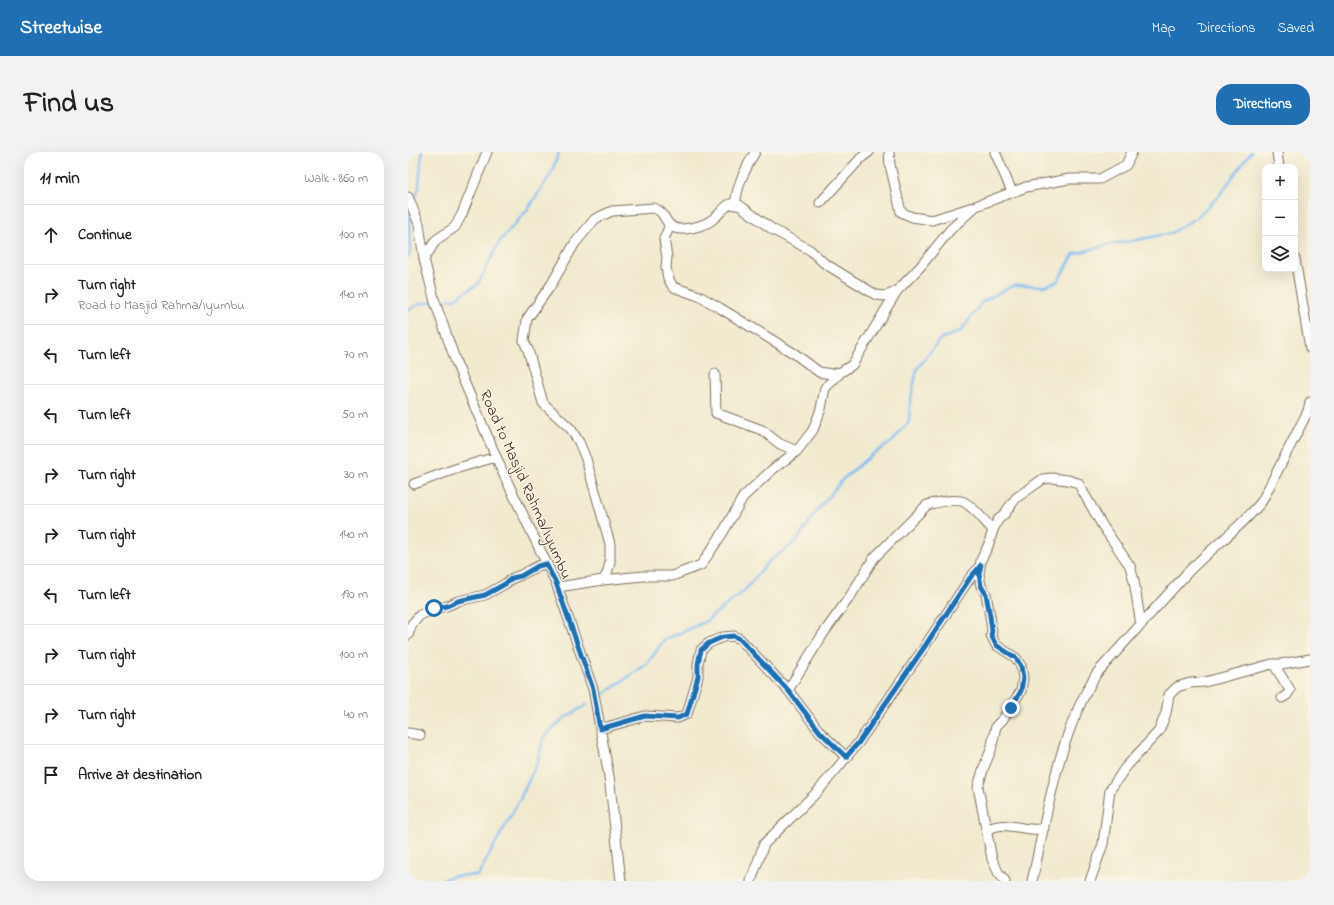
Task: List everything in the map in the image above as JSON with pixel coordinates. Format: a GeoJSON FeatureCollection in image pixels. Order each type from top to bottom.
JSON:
{"type":"FeatureCollection","features":[{"type":"Feature","properties":{"kind":"street"},"geometry":{"type":"LineString","coordinates":[[424,259],[436,240],[455,227],[462,214],[487,152]]}},
{"type":"Feature","properties":{"kind":"street"},"geometry":{"type":"LineString","coordinates":[[735,205],[742,174],[755,152]]}},
{"type":"Feature","properties":{"kind":"street"},"geometry":{"type":"LineString","coordinates":[[820,203],[868,152]]}},
{"type":"Feature","properties":{"kind":"street"},"geometry":{"type":"LineString","coordinates":[[889,152],[890,166],[901,212],[912,217],[932,220],[976,206],[1026,187],[1069,179],[1100,179],[1126,164],[1132,152]]}},
{"type":"Feature","properties":{"kind":"street"},"geometry":{"type":"LineString","coordinates":[[995,152],[1012,192]]}},
{"type":"Feature","properties":{"kind":"street"},"geometry":{"type":"LineString","coordinates":[[1277,152],[1279,164]]}},
{"type":"Feature","properties":{"kind":"street","name":"Road to Masjid Rahma/Iyumbu"},"geometry":{"type":"LineString","coordinates":[[408,197],[418,224],[424,259],[439,315],[457,365],[496,457],[558,587],[593,689],[609,776],[621,881]]}},
{"type":"Feature","properties":{"kind":"street"},"geometry":{"type":"LineString","coordinates":[[603,580],[607,574],[610,562],[610,544],[586,459],[579,442],[571,429],[543,403],[524,341],[527,319],[551,285],[575,243],[595,219],[612,211],[654,208],[665,216],[670,225],[680,230],[697,227],[713,220],[730,204],[739,205],[772,229],[810,250],[824,263],[876,295],[886,296],[898,291]]}},
{"type":"Feature","properties":{"kind":"street"},"geometry":{"type":"LineString","coordinates":[[825,388],[841,372],[852,364],[898,291],[950,230],[976,206]]}},
{"type":"Feature","properties":{"kind":"street"},"geometry":{"type":"LineString","coordinates":[[558,587],[643,576],[672,576],[701,565],[722,534],[743,497],[773,469],[797,451],[813,430],[821,409],[825,388],[823,379],[819,372],[795,354],[720,308],[699,296],[673,287],[668,278],[664,239],[670,225]]}},
{"type":"Feature","properties":{"kind":"street"},"geometry":{"type":"LineString","coordinates":[[1297,272],[1310,348]]}},
{"type":"Feature","properties":{"kind":"street"},"geometry":{"type":"LineString","coordinates":[[819,372],[831,374],[841,372]]}},
{"type":"Feature","properties":{"kind":"street"},"geometry":{"type":"LineString","coordinates":[[715,374],[716,413],[762,430],[780,444],[797,451]]}},
{"type":"Feature","properties":{"kind":"street"},"geometry":{"type":"LineString","coordinates":[[1032,881],[1060,755],[1089,686],[1097,673],[1199,561],[1252,513],[1262,500],[1308,411],[1310,402]]}},
{"type":"Feature","properties":{"kind":"street"},"geometry":{"type":"LineString","coordinates":[[414,484],[458,468],[496,457]]}},
{"type":"Feature","properties":{"kind":"street"},"geometry":{"type":"LineString","coordinates":[[1006,881],[998,872],[992,859],[978,788],[991,750],[996,726],[1003,719],[1021,691],[1023,678],[1021,666],[1016,658],[996,645],[991,635],[992,631],[986,594],[981,586],[979,574],[981,560],[988,546],[993,530],[998,520],[1005,514],[1016,498],[1043,479],[1051,478],[1078,483],[1102,525],[1130,566],[1141,625]]}},
{"type":"Feature","properties":{"kind":"street"},"geometry":{"type":"LineString","coordinates":[[788,690],[823,634],[851,595],[874,558],[927,505],[957,500],[963,501],[993,530]]}},
{"type":"Feature","properties":{"kind":"street"},"geometry":{"type":"LineString","coordinates":[[408,635],[412,624],[420,615],[434,608],[447,606],[458,601],[485,595],[505,584],[512,578],[521,576],[538,566],[546,564]]}},
{"type":"Feature","properties":{"kind":"street"},"geometry":{"type":"LineString","coordinates":[[751,881],[764,844],[819,790],[859,742],[970,578],[981,565]]}},
{"type":"Feature","properties":{"kind":"street"},"geometry":{"type":"LineString","coordinates":[[600,729],[645,716],[678,718],[687,714],[698,677],[698,664],[701,650],[709,643],[723,637],[734,636],[740,639],[788,690],[820,732],[846,757]]}},
{"type":"Feature","properties":{"kind":"street"},"geometry":{"type":"LineString","coordinates":[[1090,881],[1103,844],[1110,790],[1125,768],[1159,732],[1166,713],[1168,695],[1177,687],[1190,683],[1205,682],[1272,664],[1310,659]]}},
{"type":"Feature","properties":{"kind":"street"},"geometry":{"type":"LineString","coordinates":[[1281,664],[1276,668],[1290,690],[1287,695],[1282,698]]}},
{"type":"Feature","properties":{"kind":"street"},"geometry":{"type":"LineString","coordinates":[[408,733],[420,735]]}},
{"type":"Feature","properties":{"kind":"street"},"geometry":{"type":"LineString","coordinates":[[987,830],[1000,825],[1032,830],[1044,828]]}},
{"type":"Feature","properties":{"kind":"waterway"},"geometry":{"type":"LineString","coordinates":[[414,203],[419,187],[422,152]]}},
{"type":"Feature","properties":{"kind":"waterway"},"geometry":{"type":"LineString","coordinates":[[408,310],[419,304],[454,299],[478,284],[500,241],[528,209],[551,174],[559,152]]}},
{"type":"Feature","properties":{"kind":"waterway"},"geometry":{"type":"LineString","coordinates":[[601,696],[647,664],[664,640],[705,622],[745,590],[768,562],[796,542],[816,512],[842,480],[871,455],[892,442],[909,422],[910,403],[917,369],[940,339],[961,331],[982,302],[1014,285],[1045,286],[1058,281],[1074,254],[1111,244],[1171,233],[1196,218],[1219,196],[1251,152]]}},
{"type":"Feature","properties":{"kind":"waterway"},"geometry":{"type":"LineString","coordinates":[[408,257],[410,253],[409,220],[411,213]]}},
{"type":"Feature","properties":{"kind":"waterway"},"geometry":{"type":"LineString","coordinates":[[440,881],[453,876],[478,875],[520,799],[537,763],[544,737],[563,719],[588,704]]}},
{"type":"Feature","properties":{"kind":"route"},"geometry":{"type":"LineString","coordinates":[[434,608],[447,606],[458,601],[485,595],[505,584],[512,578],[521,576],[533,568],[546,564],[556,583],[593,689],[600,729],[645,716],[678,718],[687,714],[698,677],[698,664],[701,650],[709,643],[723,637],[734,636],[740,639],[788,690],[820,732],[846,757],[859,742],[970,578],[981,565],[979,574],[981,586],[986,594],[992,631],[991,635],[996,645],[1016,658],[1021,666],[1023,678],[1021,691],[1011,708]]}}]}
